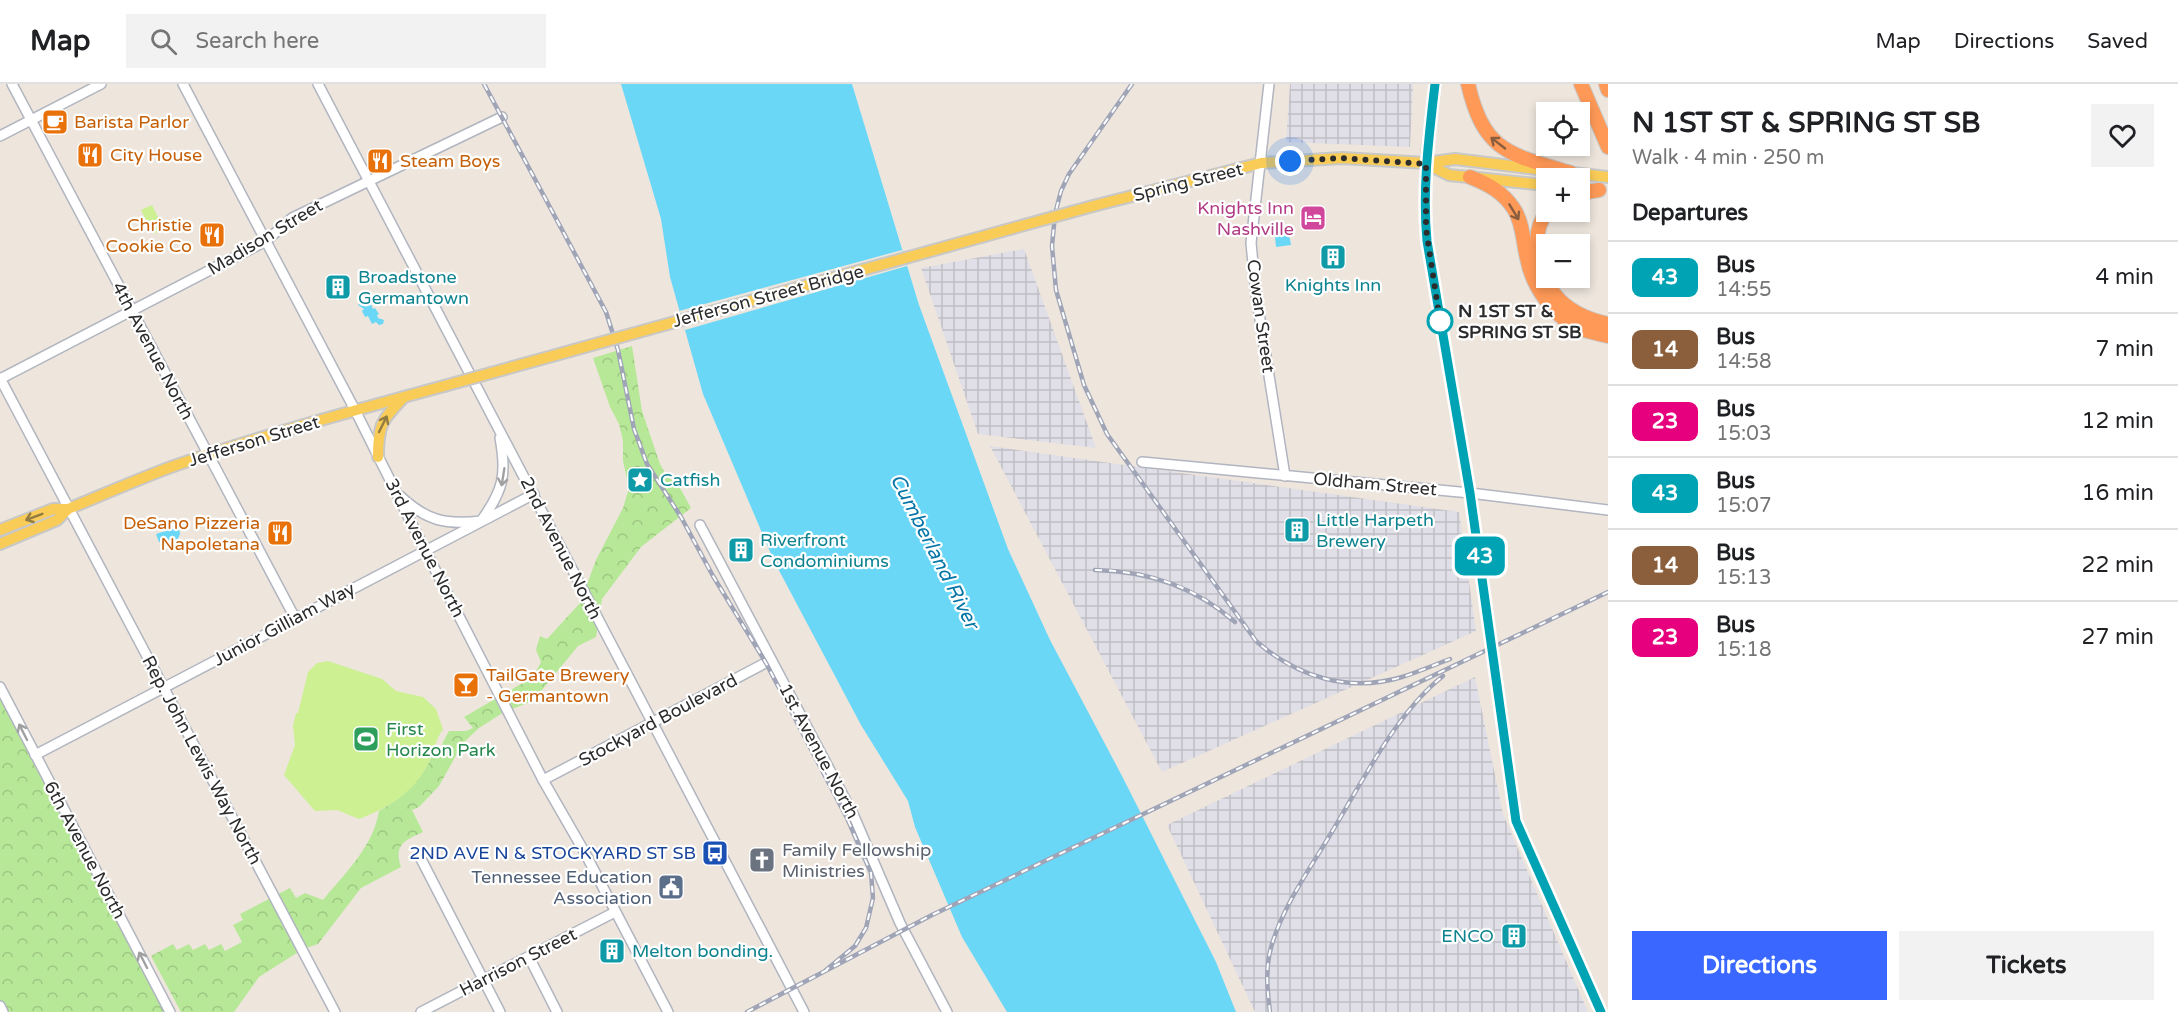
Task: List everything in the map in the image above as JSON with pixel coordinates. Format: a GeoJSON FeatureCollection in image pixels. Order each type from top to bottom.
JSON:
{"type":"FeatureCollection","features":[{"type":"Feature","properties":{"kind":"highway"},"geometry":{"type":"LineString","coordinates":[[1468,84],[1478,118],[1490,138],[1513,155],[1555,168]]}},
{"type":"Feature","properties":{"kind":"highway"},"geometry":{"type":"LineString","coordinates":[[1581,84],[1606,144]]}},
{"type":"Feature","properties":{"kind":"highway"},"geometry":{"type":"LineString","coordinates":[[1606,84],[1608,90]]}},
{"type":"Feature","properties":{"kind":"highway"},"geometry":{"type":"LineString","coordinates":[[1470,177],[1491,186],[1514,209],[1520,220],[1531,275],[1541,293],[1557,313],[1580,329],[1608,336]]}},
{"type":"Feature","properties":{"kind":"highway"},"geometry":{"type":"LineString","coordinates":[[1540,222],[1537,244],[1539,262],[1556,296],[1589,320],[1608,324]]}},
{"type":"Feature","properties":{"kind":"main road"},"geometry":{"type":"LineString","coordinates":[[1426,164],[1435,84]]}},
{"type":"Feature","properties":{"kind":"main road","name":"Spring Street"},"geometry":{"type":"LineString","coordinates":[[1093,206],[1261,163],[1342,158],[1426,164],[1455,159],[1536,169]]}},
{"type":"Feature","properties":{"kind":"main road","name":"Spring Street"},"geometry":{"type":"LineString","coordinates":[[1426,164],[1449,175],[1536,184]]}},
{"type":"Feature","properties":{"kind":"main road","name":"Spring Street"},"geometry":{"type":"LineString","coordinates":[[1590,175],[1608,177]]}},
{"type":"Feature","properties":{"kind":"main road","name":"Jefferson Street Bridge"},"geometry":{"type":"LineString","coordinates":[[444,386],[1093,206]]}},
{"type":"Feature","properties":{"kind":"main road","name":"Jefferson Street"},"geometry":{"type":"LineString","coordinates":[[0,530],[53,509],[68,509],[168,468],[208,455],[355,410],[444,386]]}},
{"type":"Feature","properties":{"kind":"main road"},"geometry":{"type":"LineString","coordinates":[[378,457],[378,438],[382,423],[404,397]]}},
{"type":"Feature","properties":{"kind":"main road","name":"Jefferson Street"},"geometry":{"type":"LineString","coordinates":[[0,544],[57,520],[68,509]]}},
{"type":"Feature","properties":{"kind":"street","name":"4th Avenue North"},"geometry":{"type":"LineString","coordinates":[[12,84],[295,618]]}},
{"type":"Feature","properties":{"kind":"street"},"geometry":{"type":"LineString","coordinates":[[0,136],[101,84]]}},
{"type":"Feature","properties":{"kind":"street","name":"3rd Avenue North"},"geometry":{"type":"LineString","coordinates":[[183,84],[355,410],[543,780],[668,1012]]}},
{"type":"Feature","properties":{"kind":"street","name":"2nd Avenue North"},"geometry":{"type":"LineString","coordinates":[[318,84],[804,1012]]}},
{"type":"Feature","properties":{"kind":"street","name":"Cowan Street"},"geometry":{"type":"LineString","coordinates":[[1269,84],[1251,243],[1256,294],[1285,476]]}},
{"type":"Feature","properties":{"kind":"street","name":"Madison Street"},"geometry":{"type":"LineString","coordinates":[[0,379],[266,241],[292,218],[502,117]]}},
{"type":"Feature","properties":{"kind":"street"},"geometry":{"type":"LineString","coordinates":[[1426,164],[1427,241],[1470,493],[1516,821],[1601,1012]]}},
{"type":"Feature","properties":{"kind":"street","name":"Rep. John Lewis Way North"},"geometry":{"type":"LineString","coordinates":[[0,379],[335,1012]]}},
{"type":"Feature","properties":{"kind":"street"},"geometry":{"type":"LineString","coordinates":[[395,492],[419,513],[433,519],[461,523],[481,522],[499,494],[505,469],[498,427]]}},
{"type":"Feature","properties":{"kind":"street","name":"Oldham Street"},"geometry":{"type":"LineString","coordinates":[[1142,462],[1470,493],[1608,510]]}},
{"type":"Feature","properties":{"kind":"street","name":"Junior Gilliam Way"},"geometry":{"type":"LineString","coordinates":[[35,754],[534,494]]}},
{"type":"Feature","properties":{"kind":"street","name":"1st Avenue North"},"geometry":{"type":"LineString","coordinates":[[700,525],[854,814],[900,923],[947,1012]]}},
{"type":"Feature","properties":{"kind":"street","name":"Stockyard Boulevard"},"geometry":{"type":"LineString","coordinates":[[543,780],[771,660]]}},
{"type":"Feature","properties":{"kind":"street","name":"6th Avenue North"},"geometry":{"type":"LineString","coordinates":[[0,687],[170,1012]]}},
{"type":"Feature","properties":{"kind":"street"},"geometry":{"type":"LineString","coordinates":[[420,857],[500,1012]]}},
{"type":"Feature","properties":{"kind":"street","name":"Harrison Street"},"geometry":{"type":"LineString","coordinates":[[421,1012],[615,912]]}},
{"type":"Feature","properties":{"kind":"street"},"geometry":{"type":"LineString","coordinates":[[529,957],[557,1012]]}},
{"type":"Feature","properties":{"kind":"street"},"geometry":{"type":"LineString","coordinates":[[0,1006],[3,1012]]}},
{"type":"Feature","properties":{"kind":"shaded area"},"geometry":{"type":"Polygon","coordinates":[[[1290,84],[1413,84],[1410,147],[1286,142],[1290,84]]]}},
{"type":"Feature","properties":{"kind":"shaded area"},"geometry":{"type":"Polygon","coordinates":[[[1024,249],[1096,448],[978,434],[921,268],[1024,249]]]}},
{"type":"Feature","properties":{"kind":"shaded area"},"geometry":{"type":"Polygon","coordinates":[[[990,446],[1459,512],[1476,631],[1162,772],[990,446]]]}},
{"type":"Feature","properties":{"kind":"shaded area"},"geometry":{"type":"Polygon","coordinates":[[[1475,677],[1503,814],[1588,1012],[1255,1012],[1167,825],[1475,677]]]}},
{"type":"Feature","properties":{"kind":"green space"},"geometry":{"type":"Polygon","coordinates":[[[152,205],[164,229],[153,234],[141,210],[152,205]]]}},
{"type":"Feature","properties":{"kind":"green space"},"geometry":{"type":"Polygon","coordinates":[[[632,346],[642,411],[660,464],[666,475],[679,486],[691,508],[641,547],[602,599],[596,637],[578,646],[533,701],[504,712],[479,728],[463,743],[439,786],[419,807],[412,810],[423,832],[406,841],[400,848],[401,867],[361,888],[318,944],[303,949],[259,977],[234,1012],[181,1012],[151,956],[173,944],[177,950],[189,944],[193,950],[205,944],[209,950],[221,944],[225,951],[242,942],[233,925],[243,920],[240,914],[290,888],[296,898],[305,893],[323,900],[365,848],[379,811],[410,788],[422,774],[432,756],[438,758],[449,731],[466,731],[473,728],[464,717],[533,677],[541,662],[536,650],[540,636],[547,639],[580,603],[596,560],[623,508],[629,488],[619,424],[610,407],[593,358],[632,346]]]}},
{"type":"Feature","properties":{"kind":"green space","name":"First Horizon Park"},"geometry":{"type":"Polygon","coordinates":[[[328,661],[382,679],[396,691],[423,697],[436,709],[443,729],[428,764],[415,784],[389,805],[359,819],[337,810],[315,811],[284,775],[295,745],[293,726],[308,672],[317,663],[328,661]]]}},
{"type":"Feature","properties":{"kind":"green space"},"geometry":{"type":"Polygon","coordinates":[[[0,687],[170,1012],[3,1012],[0,1006],[0,687]]]}},
{"type":"Feature","properties":{"kind":"water","name":"Cumberland River"},"geometry":{"type":"Polygon","coordinates":[[[621,84],[852,84],[919,305],[1008,549],[1050,640],[1216,962],[1236,1012],[1007,1012],[962,937],[915,827],[908,801],[861,725],[774,561],[703,394],[670,277],[661,219],[621,84]]]}},
{"type":"Feature","properties":{"kind":"water"},"geometry":{"type":"Polygon","coordinates":[[[1289,234],[1291,245],[1276,247],[1275,237],[1289,234]]]}},
{"type":"Feature","properties":{"kind":"water"},"geometry":{"type":"Polygon","coordinates":[[[362,300],[366,304],[370,302],[379,314],[378,318],[384,320],[383,324],[379,325],[376,322],[372,324],[368,316],[365,317],[362,311],[364,309],[358,305],[362,300]]]}},
{"type":"Feature","properties":{"kind":"water"},"geometry":{"type":"Polygon","coordinates":[[[179,527],[180,534],[176,543],[159,542],[156,534],[179,527]]]}},
{"type":"Feature","properties":{"kind":"pier"},"geometry":{"type":"Polygon","coordinates":[[[902,250],[907,266],[685,330],[679,311],[902,250]]]}},
{"type":"Feature","properties":{"kind":"railway"},"geometry":{"type":"LineString","coordinates":[[484,84],[606,312],[618,350],[634,429],[647,464],[681,517],[713,576],[766,663],[847,818],[871,873],[873,898],[866,928],[855,946],[826,970]]}},
{"type":"Feature","properties":{"kind":"railway"},"geometry":{"type":"LineString","coordinates":[[1132,84],[1069,174],[1061,191],[1055,214],[1052,246],[1056,290],[1084,385],[1107,434],[1256,641],[1272,654],[1306,672],[1343,682],[1363,683],[1382,682],[1402,677],[1450,659]]}},
{"type":"Feature","properties":{"kind":"railway"},"geometry":{"type":"LineString","coordinates":[[1095,570],[1133,573],[1170,583],[1203,599],[1235,622]]}},
{"type":"Feature","properties":{"kind":"railway"},"geometry":{"type":"LineString","coordinates":[[747,1012],[932,915],[1608,592]]}},
{"type":"Feature","properties":{"kind":"railway"},"geometry":{"type":"LineString","coordinates":[[1270,1012],[1268,961],[1277,930],[1290,902],[1380,750],[1410,709],[1443,676]]}},
{"type":"Feature","properties":{"kind":"bus line","name":"43"},"geometry":{"type":"LineString","coordinates":[[1435,84],[1426,164],[1427,241],[1470,493],[1516,821],[1601,1012]]}},
{"type":"Feature","properties":{"kind":"place","name":"Barista Parlor"},"geometry":{"type":"Point","coordinates":[55,122]}},
{"type":"Feature","properties":{"kind":"place","name":"City House"},"geometry":{"type":"Point","coordinates":[90,155]}},
{"type":"Feature","properties":{"kind":"place","name":"Steam Boys"},"geometry":{"type":"Point","coordinates":[380,161]}},
{"type":"Feature","properties":{"kind":"place","name":"Knights Inn Nashville"},"geometry":{"type":"Point","coordinates":[1313,218]}},
{"type":"Feature","properties":{"kind":"place","name":"Christie Cookie Co"},"geometry":{"type":"Point","coordinates":[212,235]}},
{"type":"Feature","properties":{"kind":"place","name":"Knights Inn"},"geometry":{"type":"Point","coordinates":[1333,257]}},
{"type":"Feature","properties":{"kind":"place","name":"Broadstone Germantown"},"geometry":{"type":"Point","coordinates":[338,287]}},
{"type":"Feature","properties":{"kind":"place","name":"N 1ST ST & SPRING ST SB"},"geometry":{"type":"Point","coordinates":[1440,321]}},
{"type":"Feature","properties":{"kind":"place","name":"Catfish"},"geometry":{"type":"Point","coordinates":[640,480]}},
{"type":"Feature","properties":{"kind":"place","name":"Little Harpeth Brewery"},"geometry":{"type":"Point","coordinates":[1297,530]}},
{"type":"Feature","properties":{"kind":"place","name":"DeSano Pizzeria Napoletana"},"geometry":{"type":"Point","coordinates":[280,533]}},
{"type":"Feature","properties":{"kind":"place","name":"Riverfront Condominiums"},"geometry":{"type":"Point","coordinates":[741,550]}},
{"type":"Feature","properties":{"kind":"place","name":"TailGate Brewery - Germantown"},"geometry":{"type":"Point","coordinates":[466,685]}},
{"type":"Feature","properties":{"kind":"place","name":"First Horizon Park"},"geometry":{"type":"Point","coordinates":[366,739]}},
{"type":"Feature","properties":{"kind":"place","name":"2ND AVE N & STOCKYARD ST SB"},"geometry":{"type":"Point","coordinates":[715,853]}},
{"type":"Feature","properties":{"kind":"place","name":"Family Fellowship Ministries"},"geometry":{"type":"Point","coordinates":[762,860]}},
{"type":"Feature","properties":{"kind":"place","name":"Tennessee Education Association"},"geometry":{"type":"Point","coordinates":[671,887]}},
{"type":"Feature","properties":{"kind":"place","name":"ENCO"},"geometry":{"type":"Point","coordinates":[1514,936]}},
{"type":"Feature","properties":{"kind":"place","name":"Melton bonding."},"geometry":{"type":"Point","coordinates":[612,951]}},
{"type":"Feature","properties":{"kind":"route"},"geometry":{"type":"LineString","coordinates":[[1290,161],[1342,158],[1426,164],[1427,241],[1440,321]]}}]}
